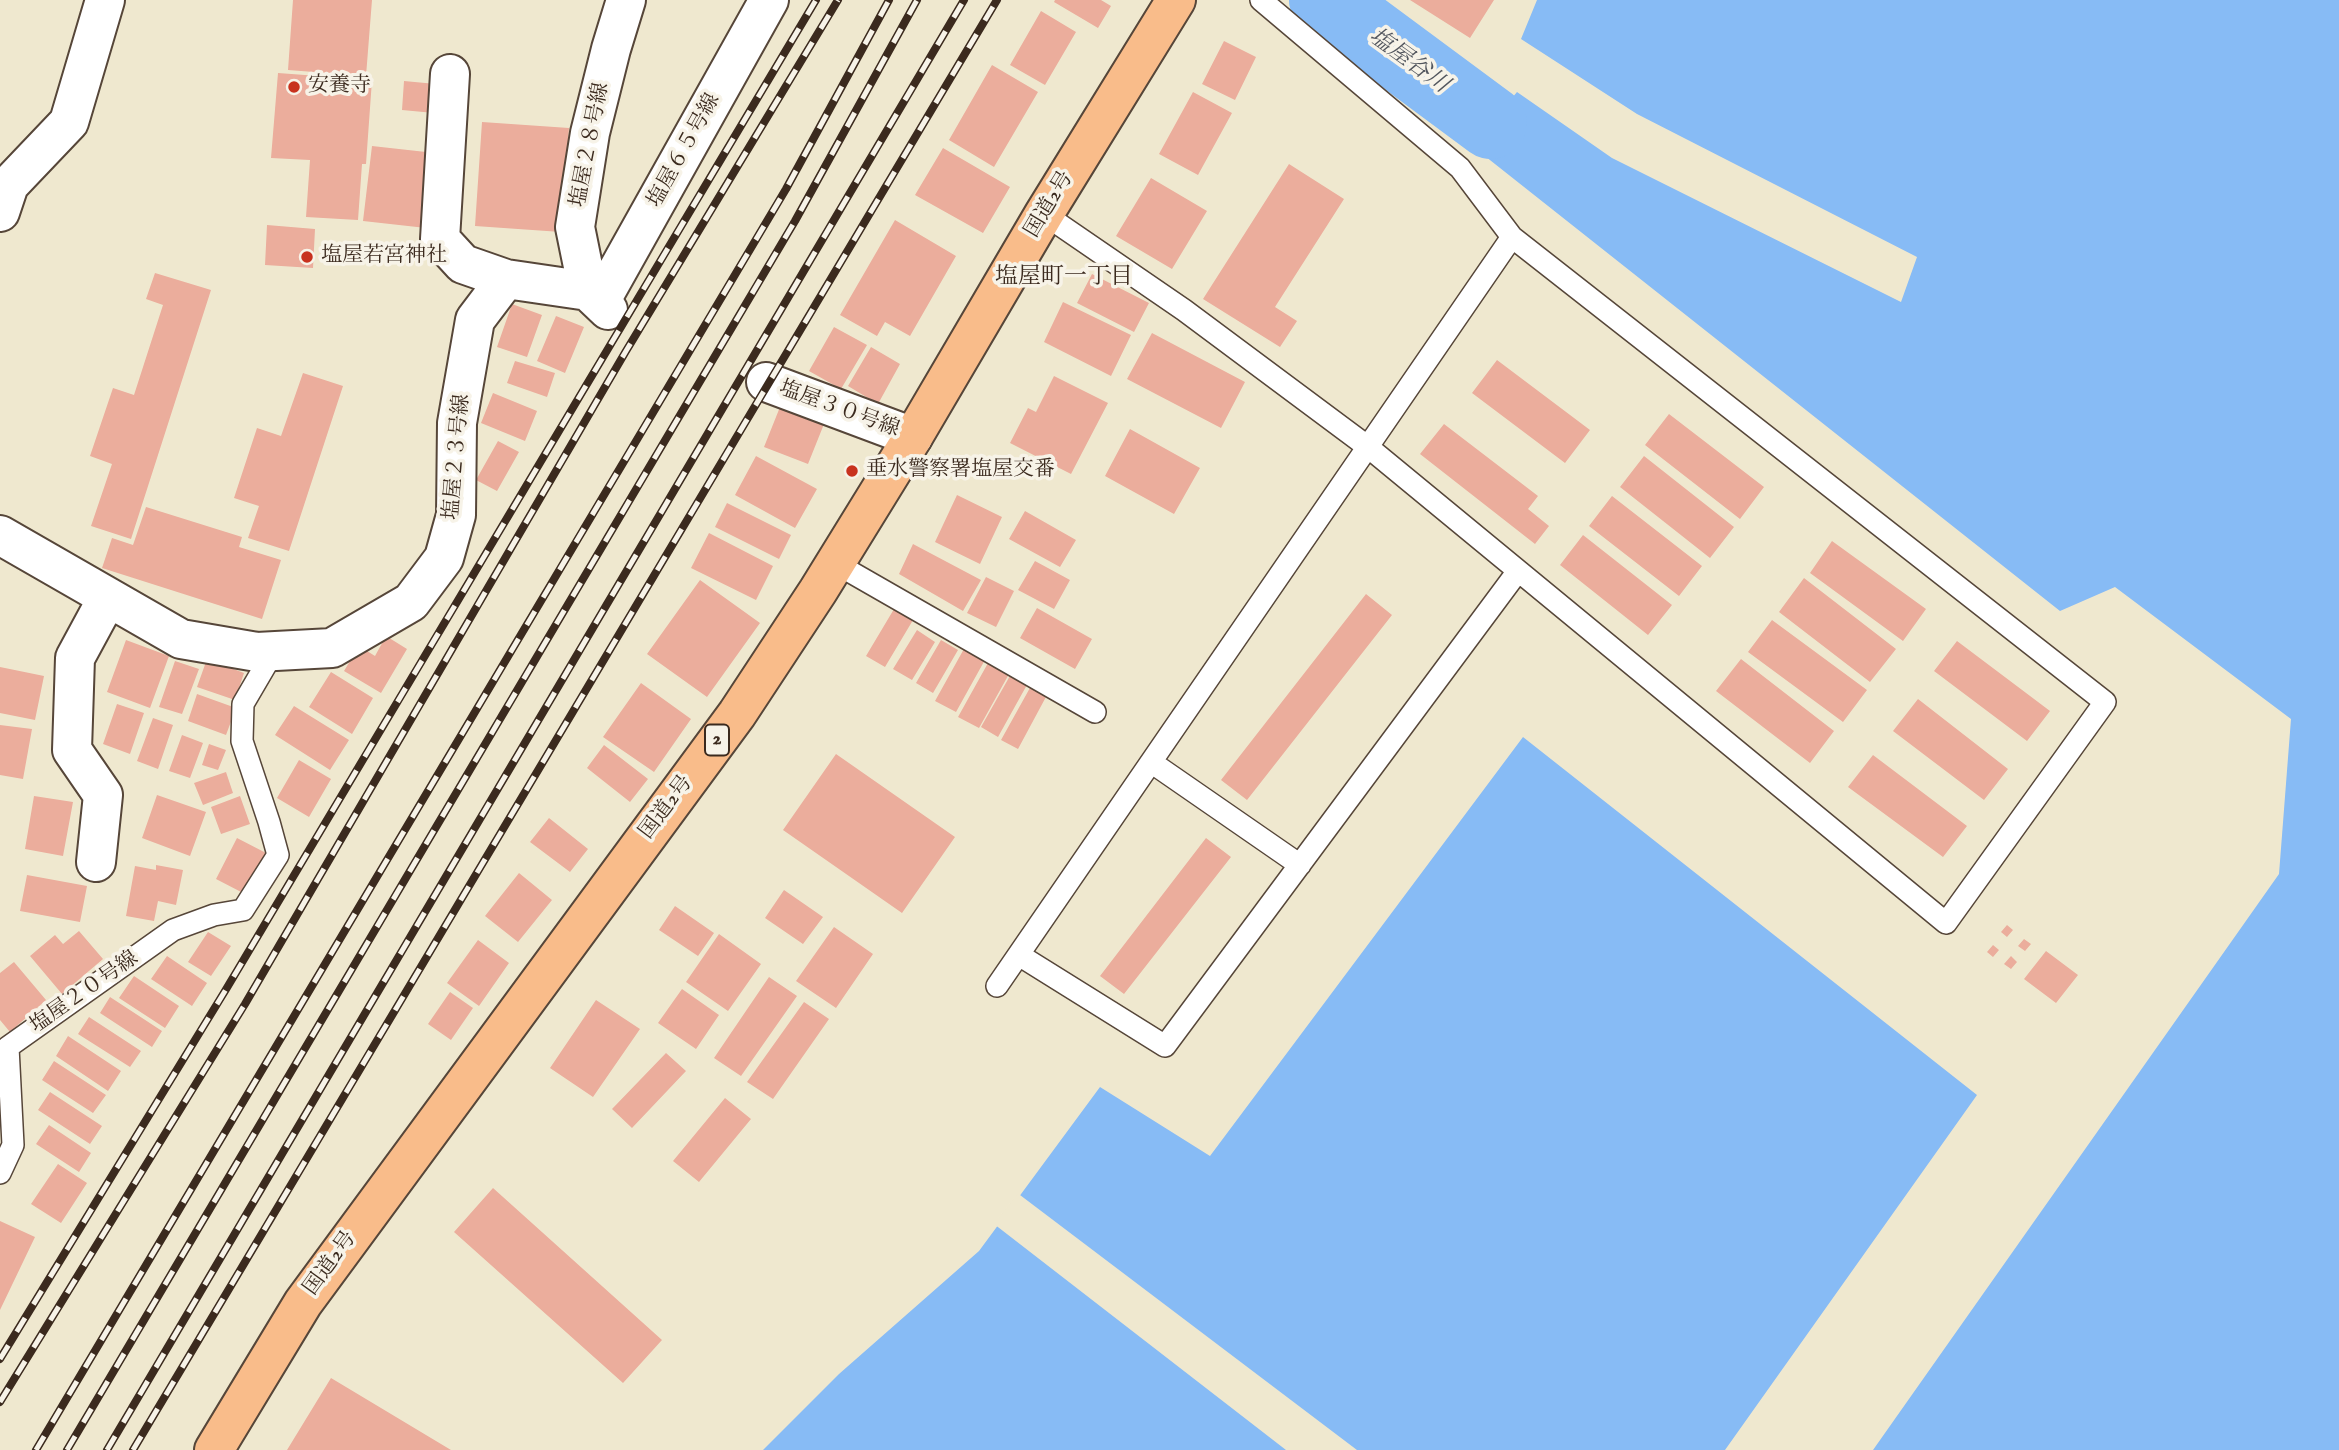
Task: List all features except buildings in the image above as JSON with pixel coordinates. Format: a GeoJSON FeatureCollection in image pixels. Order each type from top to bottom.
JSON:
{"type":"FeatureCollection","features":[{"type":"Feature","properties":{"kind":"highway","name":"国道2号"},"geometry":{"type":"LineString","coordinates":[[214,1450],[303,1303],[737,714],[913,437],[1044,214],[1176,0]]}},
{"type":"Feature","properties":{"kind":"street"},"geometry":{"type":"LineString","coordinates":[[0,212],[9,185],[69,122],[105,0]]}},
{"type":"Feature","properties":{"kind":"street","name":"塩屋２８号線"},"geometry":{"type":"LineString","coordinates":[[599,301],[575,227],[590,132],[626,0]]}},
{"type":"Feature","properties":{"kind":"street","name":"塩屋６５号線"},"geometry":{"type":"LineString","coordinates":[[599,301],[769,0]]}},
{"type":"Feature","properties":{"kind":"street"},"geometry":{"type":"LineString","coordinates":[[450,74],[440,239],[463,264],[506,279],[599,301]]}},
{"type":"Feature","properties":{"kind":"street","name":"塩屋２３号線"},"geometry":{"type":"LineString","coordinates":[[0,535],[181,639],[257,652],[332,648],[411,602],[444,558],[456,515],[457,423],[475,320],[506,279]]}},
{"type":"Feature","properties":{"kind":"street","name":"塩屋３０号線"},"geometry":{"type":"LineString","coordinates":[[766,382],[913,437]]}},
{"type":"Feature","properties":{"kind":"street"},"geometry":{"type":"LineString","coordinates":[[96,862],[103,795],[72,750],[75,658],[108,597]]}},
{"type":"Feature","properties":{"kind":"lane"},"geometry":{"type":"LineString","coordinates":[[1044,214],[1184,310],[1368,447],[1946,923],[2105,702],[1512,237],[1460,168],[1261,0]]}},
{"type":"Feature","properties":{"kind":"lane"},"geometry":{"type":"LineString","coordinates":[[997,986],[1512,237]]}},
{"type":"Feature","properties":{"kind":"lane"},"geometry":{"type":"LineString","coordinates":[[835,562],[1095,712]]}},
{"type":"Feature","properties":{"kind":"lane"},"geometry":{"type":"LineString","coordinates":[[1019,955],[1165,1046],[1518,571]]}},
{"type":"Feature","properties":{"kind":"lane","name":"塩屋２０号線"},"geometry":{"type":"LineString","coordinates":[[0,1173],[13,1145],[4,1045],[173,930],[214,915],[243,910],[278,855],[242,741],[243,704],[274,651]]}},
{"type":"Feature","properties":{"kind":"lane"},"geometry":{"type":"LineString","coordinates":[[1151,762],[1300,865]]}},
{"type":"Feature","properties":{"kind":"water"},"geometry":{"type":"Polygon","coordinates":[[[1537,0],[2339,0],[2339,1450],[1873,1450],[2279,874],[2291,719],[2115,587],[2060,611],[1476,149],[1491,123],[1517,92],[1612,158],[1901,302],[1917,257],[1637,114],[1521,39],[1537,0]]]}},
{"type":"Feature","properties":{"kind":"water"},"geometry":{"type":"Polygon","coordinates":[[[1523,737],[1977,1095],[1725,1450],[763,1450],[839,1374],[979,1251],[1100,1087],[1210,1156],[1523,737]]]}},
{"type":"Feature","properties":{"kind":"pier"},"geometry":{"type":"Polygon","coordinates":[[[1018,1193],[1357,1450],[1286,1450],[994,1224],[1018,1193]]]}},
{"type":"Feature","properties":{"kind":"waterway","name":"塩屋谷川"},"geometry":{"type":"LineString","coordinates":[[1325,0],[1491,123]]}},
{"type":"Feature","properties":{"kind":"railway"},"geometry":{"type":"LineString","coordinates":[[0,1359],[225,991],[816,0]]}},
{"type":"Feature","properties":{"kind":"railway"},"geometry":{"type":"LineString","coordinates":[[0,1402],[245,1004],[626,351],[838,0]]}},
{"type":"Feature","properties":{"kind":"railway"},"geometry":{"type":"LineString","coordinates":[[36,1450],[786,189],[889,0]]}},
{"type":"Feature","properties":{"kind":"railway"},"geometry":{"type":"LineString","coordinates":[[67,1450],[795,221],[917,0]]}},
{"type":"Feature","properties":{"kind":"railway"},"geometry":{"type":"LineString","coordinates":[[107,1450],[964,0]]}},
{"type":"Feature","properties":{"kind":"railway"},"geometry":{"type":"LineString","coordinates":[[133,1450],[997,0]]}},
{"type":"Feature","properties":{"kind":"place","name":"安養寺"},"geometry":{"type":"Point","coordinates":[294,87]}},
{"type":"Feature","properties":{"kind":"place","name":"塩屋若宮神社"},"geometry":{"type":"Point","coordinates":[307,257]}},
{"type":"Feature","properties":{"kind":"place","name":"垂水警察署塩屋交番"},"geometry":{"type":"Point","coordinates":[852,471]}},
{"type":"Feature","properties":{"kind":"district","name":"塩屋町一丁目"},"geometry":{"type":"Point","coordinates":[1064,278]}}]}
